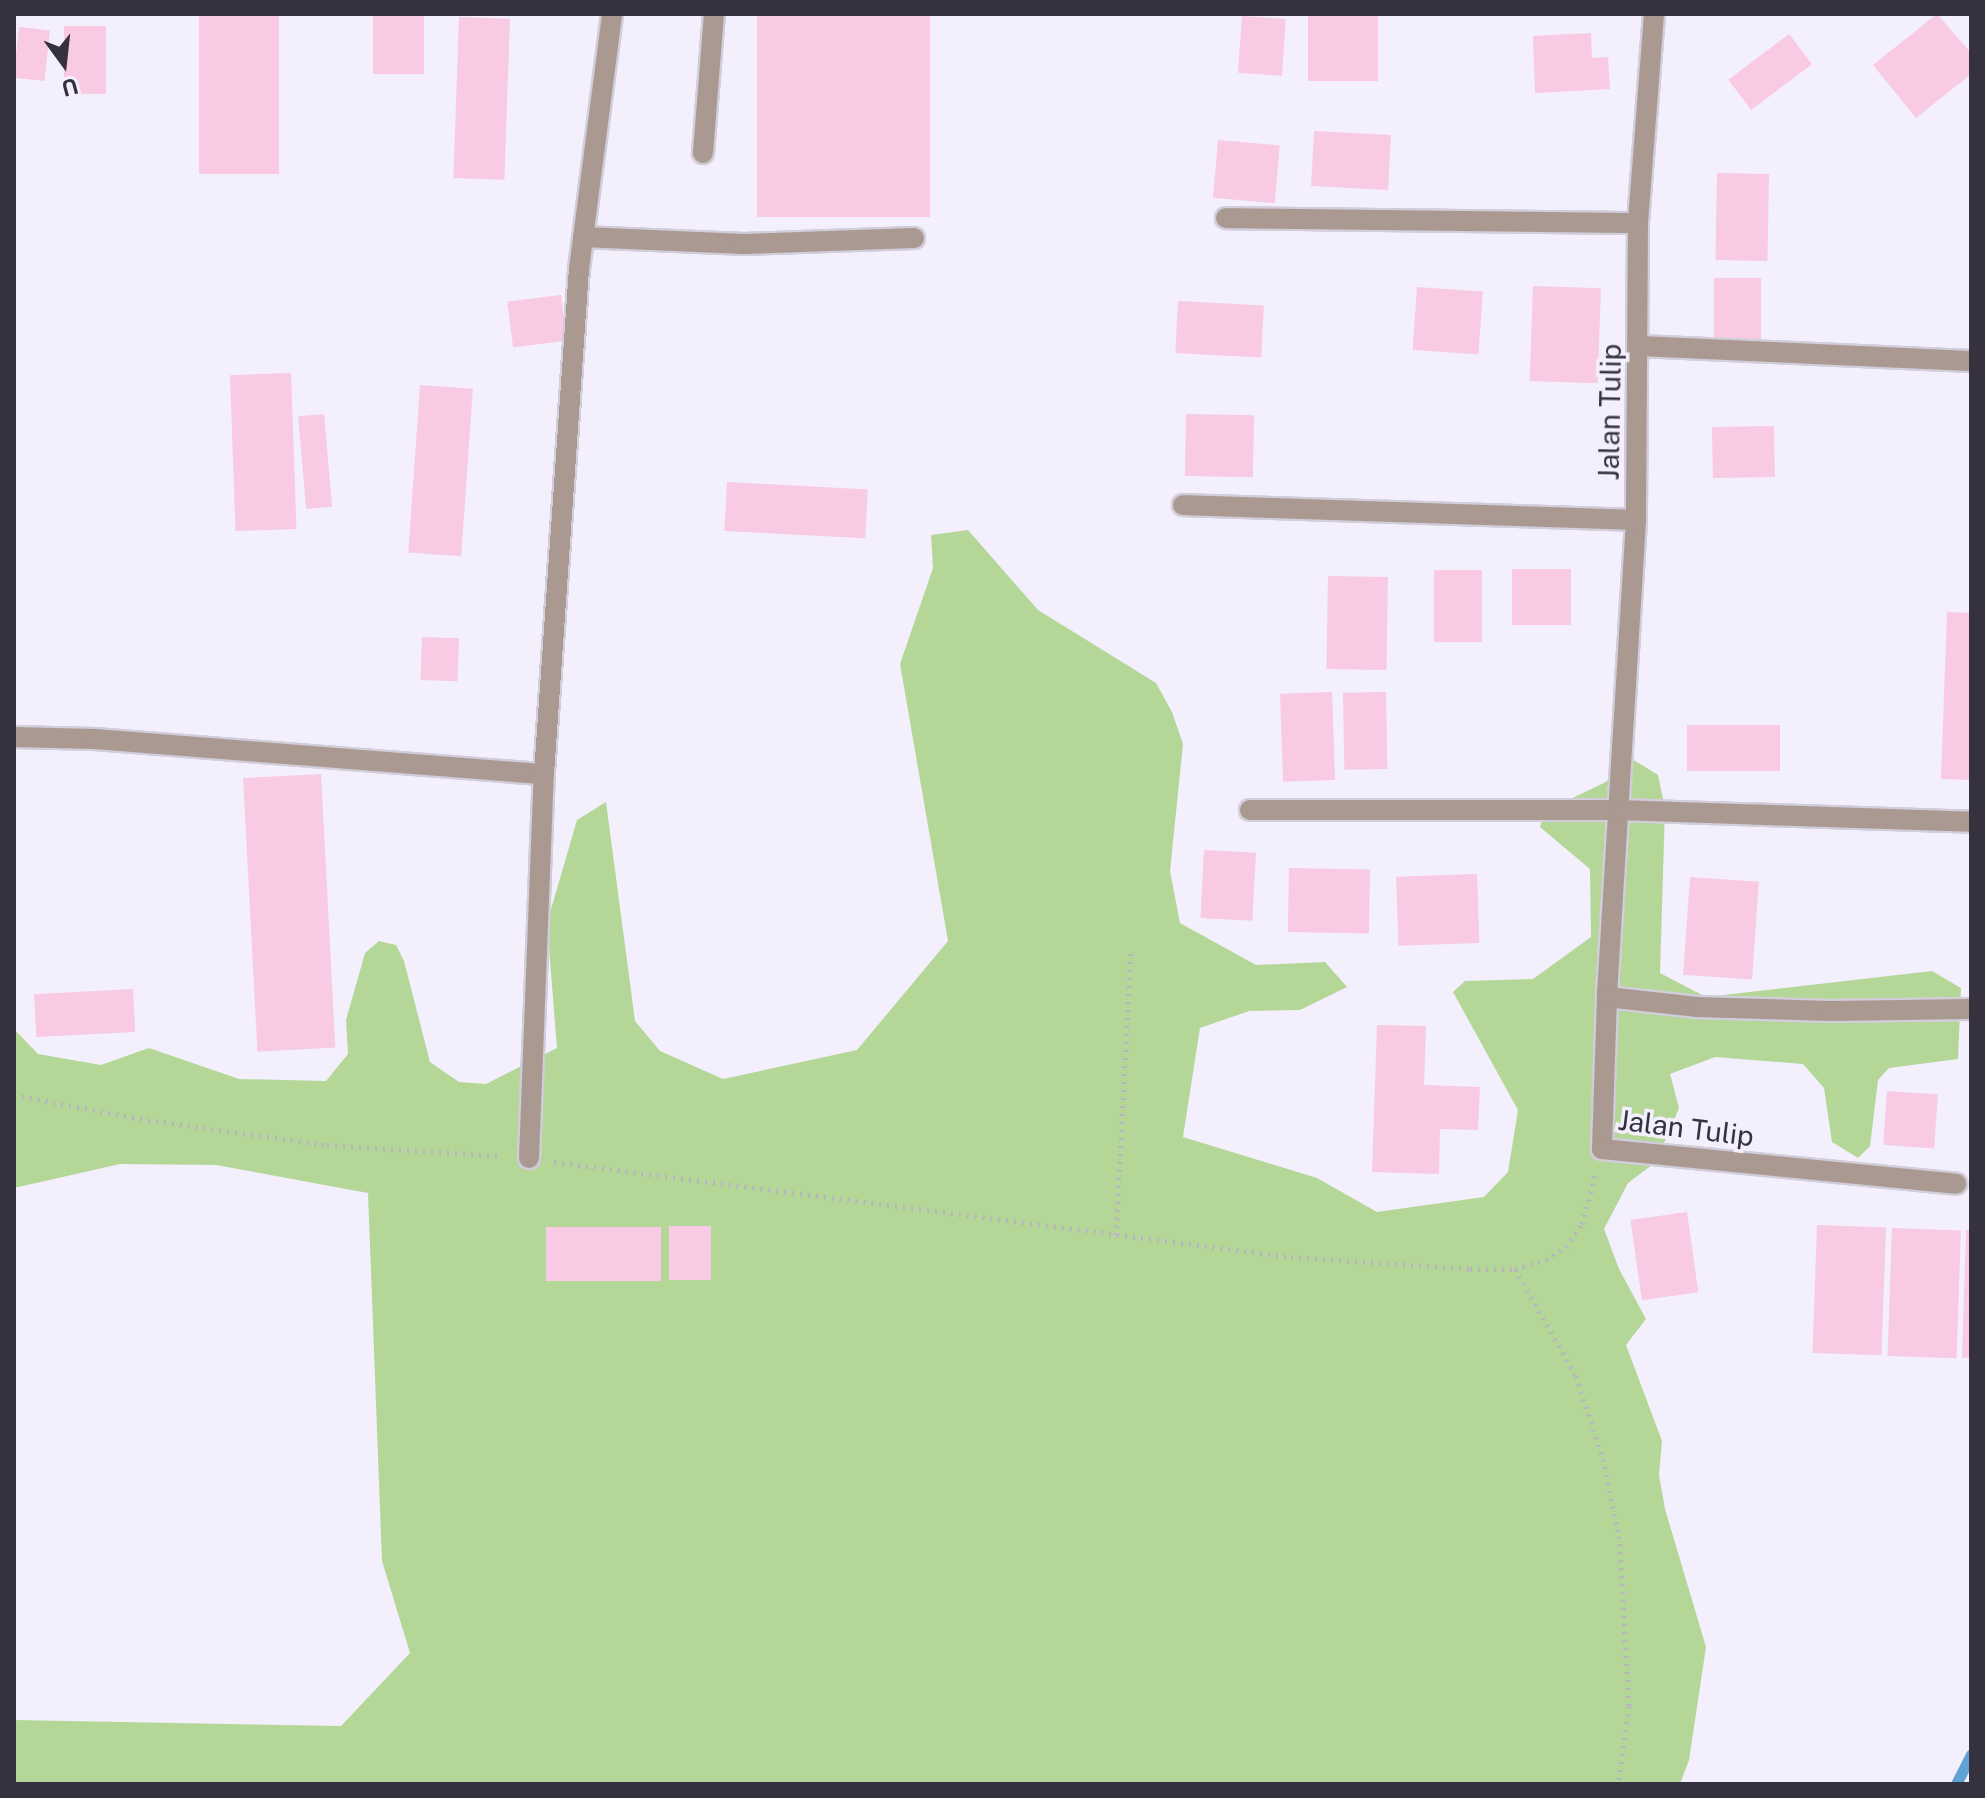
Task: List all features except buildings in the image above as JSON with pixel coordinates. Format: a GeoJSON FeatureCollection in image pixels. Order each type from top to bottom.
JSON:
{"type":"FeatureCollection","features":[{"type":"Feature","properties":{"kind":"street"},"geometry":{"type":"LineString","coordinates":[[529,1158],[544,774],[583,237],[612,14]]}},
{"type":"Feature","properties":{"kind":"street"},"geometry":{"type":"LineString","coordinates":[[703,153],[714,14]]}},
{"type":"Feature","properties":{"kind":"street","name":"Jalan Tulip"},"geometry":{"type":"LineString","coordinates":[[1654,14],[1638,223],[1636,520],[1607,997],[1602,1149],[1956,1184]]}},
{"type":"Feature","properties":{"kind":"street"},"geometry":{"type":"LineString","coordinates":[[1226,218],[1638,223]]}},
{"type":"Feature","properties":{"kind":"street"},"geometry":{"type":"LineString","coordinates":[[583,237],[744,244],[914,238]]}},
{"type":"Feature","properties":{"kind":"street"},"geometry":{"type":"LineString","coordinates":[[1639,346],[1971,361]]}},
{"type":"Feature","properties":{"kind":"street"},"geometry":{"type":"LineString","coordinates":[[1183,505],[1636,520]]}},
{"type":"Feature","properties":{"kind":"street"},"geometry":{"type":"LineString","coordinates":[[14,737],[95,739],[544,774]]}},
{"type":"Feature","properties":{"kind":"street"},"geometry":{"type":"LineString","coordinates":[[1250,810],[1618,810],[1971,822]]}},
{"type":"Feature","properties":{"kind":"street"},"geometry":{"type":"LineString","coordinates":[[1607,997],[1697,1007],[1831,1011],[1971,1009]]}},
{"type":"Feature","properties":{"kind":"path"},"geometry":{"type":"LineString","coordinates":[[1116,1235],[1131,950]]}},
{"type":"Feature","properties":{"kind":"path"},"geometry":{"type":"LineString","coordinates":[[14,1095],[148,1120],[327,1145],[529,1158],[1291,1257],[1470,1269],[1515,1269],[1546,1260],[1566,1247],[1582,1224],[1602,1149]]}},
{"type":"Feature","properties":{"kind":"path"},"geometry":{"type":"LineString","coordinates":[[1515,1269],[1576,1376],[1603,1459],[1619,1536],[1629,1706],[1618,1784]]}},
{"type":"Feature","properties":{"kind":"green space"},"geometry":{"type":"Polygon","coordinates":[[[968,530],[1038,610],[1156,683],[1172,712],[1183,744],[1170,871],[1180,923],[1256,965],[1325,962],[1347,987],[1300,1010],[1249,1011],[1200,1028],[1183,1137],[1317,1178],[1377,1212],[1484,1197],[1508,1172],[1518,1110],[1453,992],[1465,981],[1533,979],[1591,937],[1590,869],[1540,827],[1545,811],[1606,782],[1629,757],[1658,775],[1665,808],[1660,973],[1706,997],[1932,971],[1961,988],[1958,1059],[1889,1068],[1878,1080],[1870,1146],[1858,1158],[1832,1142],[1824,1088],[1803,1064],[1715,1057],[1670,1074],[1679,1108],[1656,1162],[1628,1183],[1604,1229],[1619,1269],[1646,1319],[1626,1345],[1662,1441],[1659,1475],[1665,1509],[1706,1647],[1689,1760],[1680,1784],[14,1784],[14,1720],[341,1726],[410,1653],[382,1561],[368,1193],[216,1165],[120,1164],[14,1188],[14,1029],[38,1054],[101,1065],[149,1048],[239,1079],[326,1081],[348,1054],[346,1020],[365,953],[379,941],[396,945],[404,961],[430,1062],[459,1082],[486,1084],[557,1048],[547,923],[577,820],[606,802],[635,1021],[660,1051],[723,1079],[857,1050],[948,941],[900,664],[933,568],[931,535],[968,530]]]}},
{"type":"Feature","properties":{"kind":"waterway"},"geometry":{"type":"LineString","coordinates":[[1956,1784],[1971,1755]]}}]}
